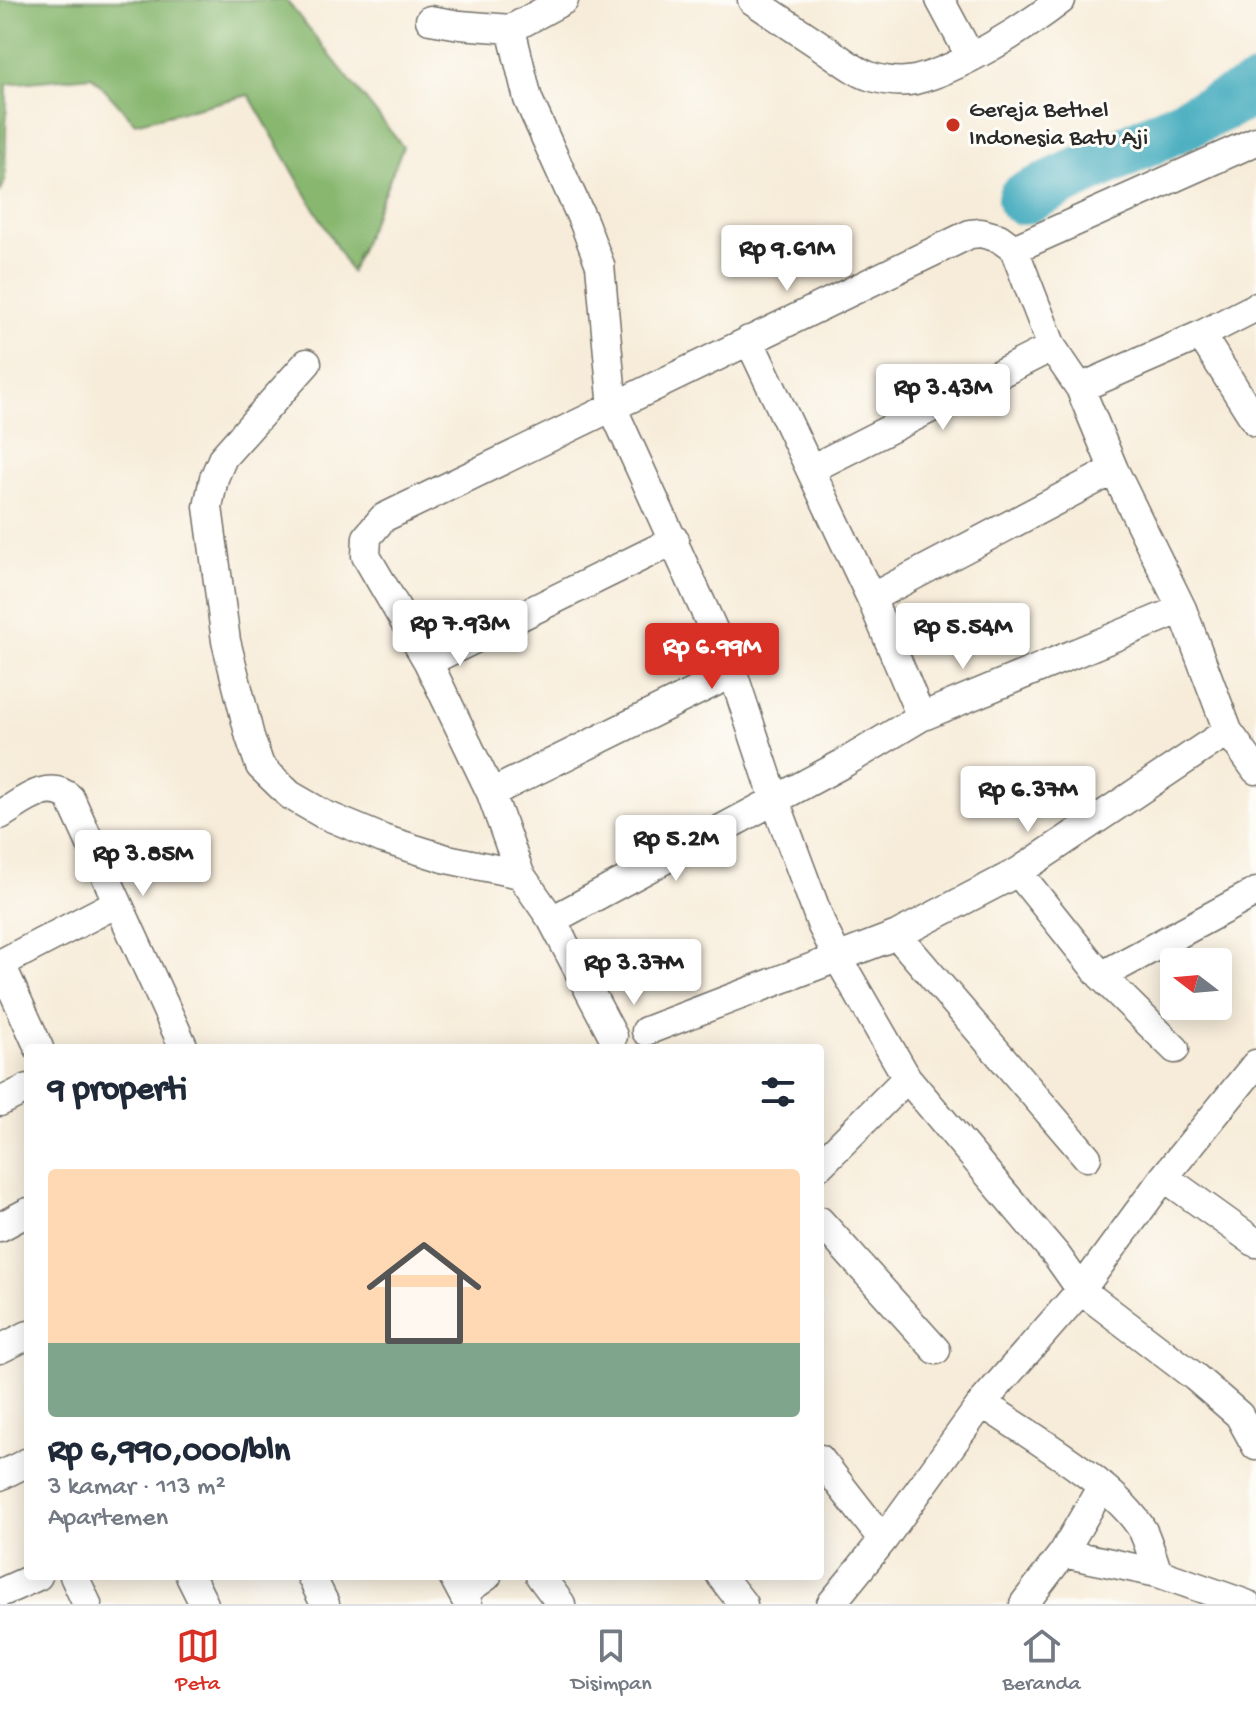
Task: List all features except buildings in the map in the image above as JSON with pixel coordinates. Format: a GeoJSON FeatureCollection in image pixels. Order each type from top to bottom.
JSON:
{"type":"FeatureCollection","features":[{"type":"Feature","properties":{"kind":"street"},"geometry":{"type":"LineString","coordinates":[[430,20],[511,29],[564,0]]}},
{"type":"Feature","properties":{"kind":"street"},"geometry":{"type":"LineString","coordinates":[[752,0],[869,76],[891,81],[913,80],[970,56],[1028,24],[1061,0]]}},
{"type":"Feature","properties":{"kind":"street"},"geometry":{"type":"LineString","coordinates":[[940,0],[970,56]]}},
{"type":"Feature","properties":{"kind":"street"},"geometry":{"type":"LineString","coordinates":[[511,29],[528,99],[600,265],[613,409],[733,673],[775,800],[822,926],[838,958],[907,1078],[1057,1256],[1081,1290],[1195,1377],[1239,1415],[1256,1446]]}},
{"type":"Feature","properties":{"kind":"street"},"geometry":{"type":"LineString","coordinates":[[1014,249],[1256,141]]}},
{"type":"Feature","properties":{"kind":"street"},"geometry":{"type":"LineString","coordinates":[[1228,731],[1018,872],[897,935],[650,1040],[604,1042],[552,920],[520,874],[491,793],[428,662],[366,556],[367,537],[383,518],[970,234],[981,233],[999,238],[1014,249],[1052,347],[1080,388],[1114,470],[1182,609],[1228,731],[1256,770]]}},
{"type":"Feature","properties":{"kind":"street"},"geometry":{"type":"LineString","coordinates":[[1080,388],[1201,335],[1256,307]]}},
{"type":"Feature","properties":{"kind":"street"},"geometry":{"type":"LineString","coordinates":[[1201,335],[1256,422]]}},
{"type":"Feature","properties":{"kind":"street"},"geometry":{"type":"LineString","coordinates":[[749,340],[871,598],[921,717]]}},
{"type":"Feature","properties":{"kind":"street"},"geometry":{"type":"LineString","coordinates":[[811,469],[1052,347]]}},
{"type":"Feature","properties":{"kind":"street"},"geometry":{"type":"LineString","coordinates":[[307,363],[223,457],[214,478],[208,507],[226,641],[260,766],[290,795],[323,814],[383,839],[447,859],[520,874]]}},
{"type":"Feature","properties":{"kind":"street"},"geometry":{"type":"LineString","coordinates":[[871,598],[1114,470]]}},
{"type":"Feature","properties":{"kind":"street"},"geometry":{"type":"LineString","coordinates":[[428,662],[675,540]]}},
{"type":"Feature","properties":{"kind":"street"},"geometry":{"type":"LineString","coordinates":[[552,920],[921,717],[1182,609]]}},
{"type":"Feature","properties":{"kind":"street"},"geometry":{"type":"LineString","coordinates":[[491,793],[733,673]]}},
{"type":"Feature","properties":{"kind":"street"},"geometry":{"type":"LineString","coordinates":[[0,815],[46,790],[54,789],[70,798],[182,1044]]}},
{"type":"Feature","properties":{"kind":"street"},"geometry":{"type":"LineString","coordinates":[[1018,872],[1101,976],[1175,1049]]}},
{"type":"Feature","properties":{"kind":"street"},"geometry":{"type":"LineString","coordinates":[[1101,976],[1256,892]]}},
{"type":"Feature","properties":{"kind":"street"},"geometry":{"type":"LineString","coordinates":[[37,1044],[1,964],[117,903]]}},
{"type":"Feature","properties":{"kind":"street"},"geometry":{"type":"LineString","coordinates":[[897,935],[1087,1157]]}},
{"type":"Feature","properties":{"kind":"street"},"geometry":{"type":"LineString","coordinates":[[831,1604],[883,1540],[982,1403],[1081,1290],[1164,1177],[1256,1064]]}},
{"type":"Feature","properties":{"kind":"street"},"geometry":{"type":"LineString","coordinates":[[824,1161],[907,1078]]}},
{"type":"Feature","properties":{"kind":"street"},"geometry":{"type":"LineString","coordinates":[[0,1102],[24,1090]]}},
{"type":"Feature","properties":{"kind":"street"},"geometry":{"type":"LineString","coordinates":[[1164,1177],[1256,1243]]}},
{"type":"Feature","properties":{"kind":"street"},"geometry":{"type":"LineString","coordinates":[[0,1227],[24,1214]]}},
{"type":"Feature","properties":{"kind":"street"},"geometry":{"type":"LineString","coordinates":[[824,1225],[936,1350]]}},
{"type":"Feature","properties":{"kind":"street"},"geometry":{"type":"LineString","coordinates":[[0,1349],[24,1337]]}},
{"type":"Feature","properties":{"kind":"street"},"geometry":{"type":"LineString","coordinates":[[982,1403],[1102,1486],[1124,1506],[1143,1532],[1158,1573]]}},
{"type":"Feature","properties":{"kind":"street"},"geometry":{"type":"LineString","coordinates":[[0,1476],[24,1464]]}},
{"type":"Feature","properties":{"kind":"street"},"geometry":{"type":"LineString","coordinates":[[824,1464],[883,1540]]}},
{"type":"Feature","properties":{"kind":"street"},"geometry":{"type":"LineString","coordinates":[[1024,1604],[1063,1553],[1102,1486]]}},
{"type":"Feature","properties":{"kind":"street"},"geometry":{"type":"LineString","coordinates":[[1063,1553],[1158,1573],[1246,1604]]}},
{"type":"Feature","properties":{"kind":"street"},"geometry":{"type":"LineString","coordinates":[[3,1582],[24,1578]]}},
{"type":"Feature","properties":{"kind":"street"},"geometry":{"type":"LineString","coordinates":[[76,1580],[87,1604]]}},
{"type":"Feature","properties":{"kind":"street"},"geometry":{"type":"LineString","coordinates":[[192,1580],[204,1604]]}},
{"type":"Feature","properties":{"kind":"street"},"geometry":{"type":"LineString","coordinates":[[313,1580],[325,1604]]}},
{"type":"Feature","properties":{"kind":"street"},"geometry":{"type":"LineString","coordinates":[[543,1580],[561,1604]]}},
{"type":"Feature","properties":{"kind":"street"},"geometry":{"type":"LineString","coordinates":[[724,1580],[743,1604]]}},
{"type":"Feature","properties":{"kind":"green space"},"geometry":{"type":"Polygon","coordinates":[[[0,0],[286,0],[403,147],[351,272],[249,95],[135,123],[92,76],[7,84],[5,181],[0,193],[0,0]]]}},
{"type":"Feature","properties":{"kind":"waterway"},"geometry":{"type":"LineString","coordinates":[[1023,199],[1256,90]]}},
{"type":"Feature","properties":{"kind":"place","name":"Gereja Bethel Indonesia Batu Aji"},"geometry":{"type":"Point","coordinates":[953,125]}}]}
